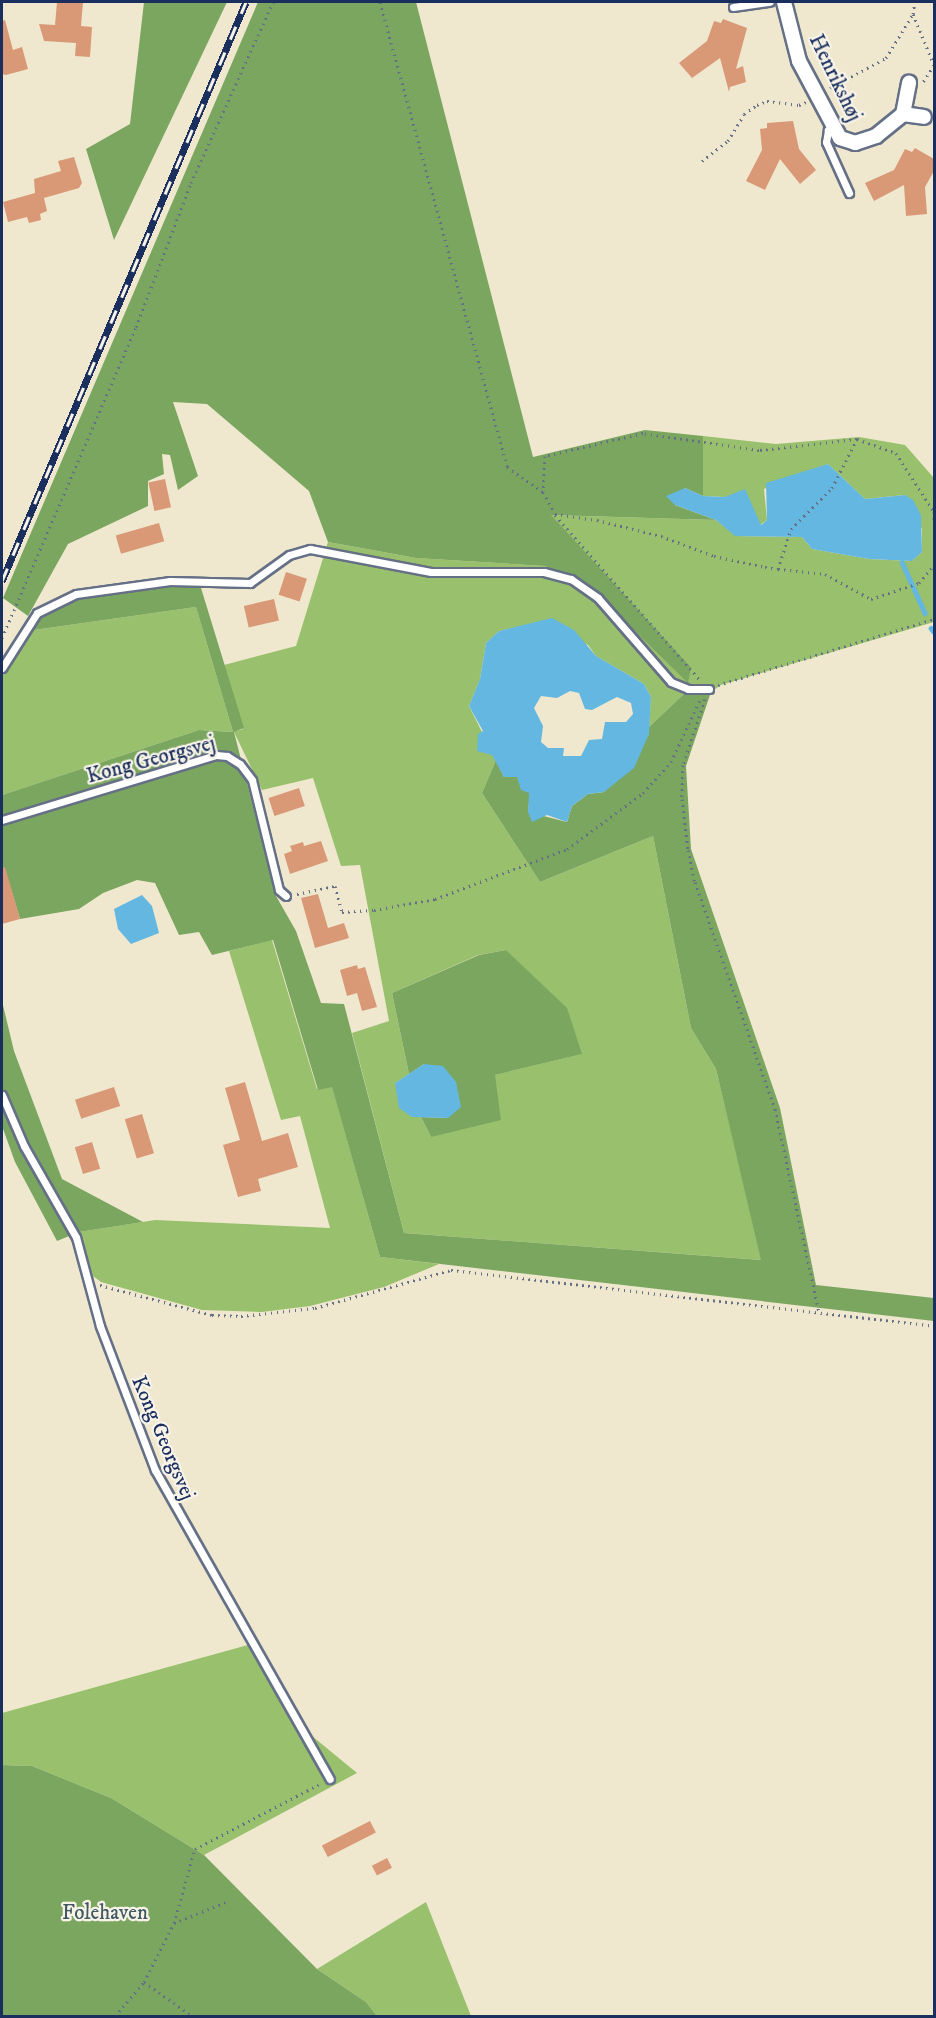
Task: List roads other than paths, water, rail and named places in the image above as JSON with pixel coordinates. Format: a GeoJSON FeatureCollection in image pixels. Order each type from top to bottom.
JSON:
{"type":"FeatureCollection","features":[{"type":"Feature","properties":{"kind":"street","name":"Henrikshøj"},"geometry":{"type":"LineString","coordinates":[[784,2],[799,61],[840,138],[855,143],[876,136],[903,114]]}},
{"type":"Feature","properties":{"kind":"street"},"geometry":{"type":"LineString","coordinates":[[909,83],[903,114],[924,117]]}},
{"type":"Feature","properties":{"kind":"lane"},"geometry":{"type":"LineString","coordinates":[[733,7],[770,2]]}},
{"type":"Feature","properties":{"kind":"lane"},"geometry":{"type":"LineString","coordinates":[[834,127],[828,130],[826,142],[849,193]]}},
{"type":"Feature","properties":{"kind":"lane"},"geometry":{"type":"LineString","coordinates":[[2,668],[37,613],[76,594],[170,581],[250,583],[289,555],[310,549],[430,572],[544,572],[571,579],[598,598],[671,682],[688,689],[709,689]]}},
{"type":"Feature","properties":{"kind":"lane","name":"Kong Georgsvej"},"geometry":{"type":"LineString","coordinates":[[2,820],[216,755],[227,756],[240,764],[252,780],[279,890],[286,896]]}},
{"type":"Feature","properties":{"kind":"lane","name":"Kong Georgsvej"},"geometry":{"type":"LineString","coordinates":[[2,1095],[24,1146],[76,1237],[125,1396],[155,1470],[330,1779]]}},
{"type":"Feature","properties":{"kind":"water"},"geometry":{"type":"Polygon","coordinates":[[[828,464],[865,499],[905,495],[913,500],[921,515],[922,552],[912,561],[869,559],[812,549],[802,537],[735,536],[716,520],[675,505],[666,496],[685,488],[703,496],[725,497],[745,489],[761,525],[767,520],[766,483],[828,464]]]}},
{"type":"Feature","properties":{"kind":"water"},"geometry":{"type":"Polygon","coordinates":[[[552,618],[574,630],[596,656],[644,684],[651,697],[649,734],[634,768],[604,792],[588,794],[572,806],[567,822],[547,815],[532,822],[528,812],[529,793],[521,790],[517,777],[504,777],[492,755],[477,751],[478,734],[483,731],[469,706],[480,679],[486,643],[499,631],[552,618]],[[570,691],[557,698],[541,696],[534,708],[543,726],[541,742],[548,748],[564,748],[563,756],[581,756],[589,740],[602,739],[605,722],[626,722],[633,714],[631,703],[617,697],[592,710],[585,709],[579,693],[570,691]]]}},
{"type":"Feature","properties":{"kind":"water"},"geometry":{"type":"Polygon","coordinates":[[[142,895],[152,906],[159,933],[131,944],[118,929],[114,909],[142,895]]]}},
{"type":"Feature","properties":{"kind":"water"},"geometry":{"type":"Polygon","coordinates":[[[424,1064],[443,1066],[456,1082],[461,1107],[448,1118],[412,1117],[399,1108],[395,1083],[424,1064]]]}},
{"type":"Feature","properties":{"kind":"waterway"},"geometry":{"type":"LineString","coordinates":[[902,562],[925,613]]}},
{"type":"Feature","properties":{"kind":"waterway"},"geometry":{"type":"LineString","coordinates":[[931,628],[934,632]]}},
{"type":"Feature","properties":{"kind":"railway"},"geometry":{"type":"LineString","coordinates":[[2,581],[246,2]]}},
{"type":"Feature","properties":{"kind":"park label","name":"Folehaven"},"geometry":{"type":"Point","coordinates":[105,1913]}}]}
